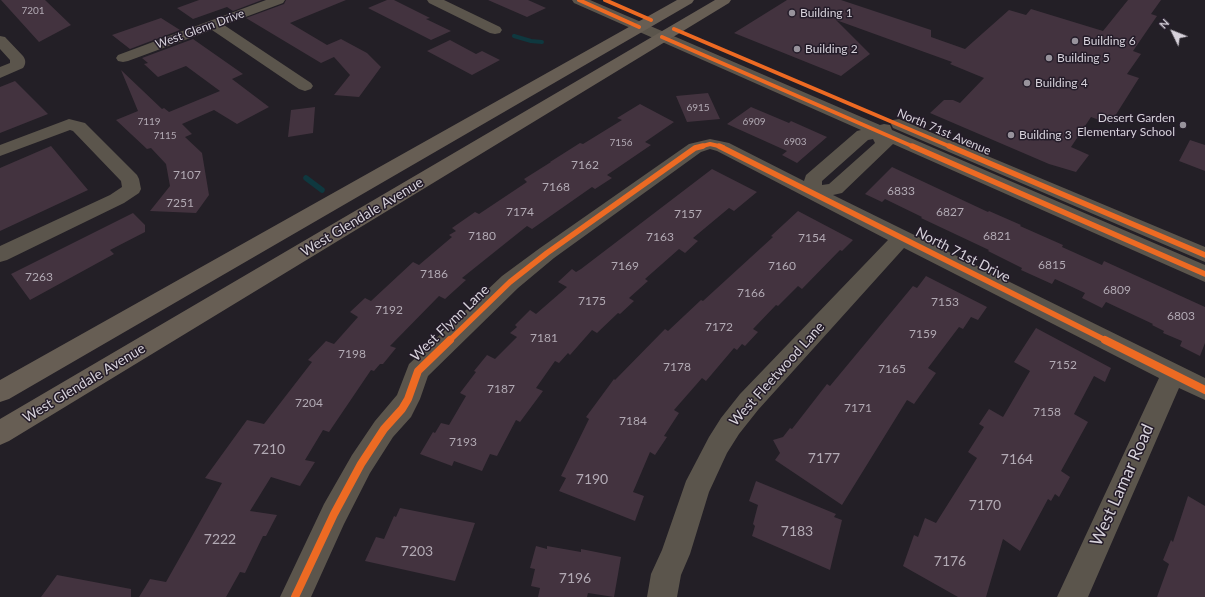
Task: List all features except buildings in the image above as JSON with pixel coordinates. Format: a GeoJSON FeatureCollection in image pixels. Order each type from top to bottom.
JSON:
{"type":"FeatureCollection","features":[{"type":"Feature","properties":{"kind":"main road","name":"West Glendale Avenue"},"geometry":{"type":"LineString","coordinates":[[0,392],[687,0]]}},
{"type":"Feature","properties":{"kind":"main road","name":"West Glendale Avenue"},"geometry":{"type":"LineString","coordinates":[[0,433],[724,0]]}},
{"type":"Feature","properties":{"kind":"street","name":"West Glenn Drive"},"geometry":{"type":"LineString","coordinates":[[123,58],[278,0]]}},
{"type":"Feature","properties":{"kind":"street"},"geometry":{"type":"LineString","coordinates":[[434,0],[495,30]]}},
{"type":"Feature","properties":{"kind":"street","name":"North 71st Avenue"},"geometry":{"type":"LineString","coordinates":[[579,0],[645,23],[886,127],[1205,274]]}},
{"type":"Feature","properties":{"kind":"street","name":"North 71st Avenue"},"geometry":{"type":"LineString","coordinates":[[605,0],[645,23]]}},
{"type":"Feature","properties":{"kind":"street"},"geometry":{"type":"LineString","coordinates":[[213,24],[305,86]]}},
{"type":"Feature","properties":{"kind":"street"},"geometry":{"type":"LineString","coordinates":[[0,40],[18,59],[18,65],[0,73]]}},
{"type":"Feature","properties":{"kind":"street"},"geometry":{"type":"LineString","coordinates":[[0,151],[69,124],[79,127],[115,163],[130,179],[132,189],[116,199],[0,255]]}},
{"type":"Feature","properties":{"kind":"street"},"geometry":{"type":"LineString","coordinates":[[813,193],[835,189],[884,144],[886,127]]}},
{"type":"Feature","properties":{"kind":"street","name":"North 71st Avenue"},"geometry":{"type":"LineString","coordinates":[[886,127],[1205,255]]}},
{"type":"Feature","properties":{"kind":"street","name":"North 71st Drive"},"geometry":{"type":"LineString","coordinates":[[710,144],[723,147],[1205,390]]}},
{"type":"Feature","properties":{"kind":"street","name":"West Flynn Lane"},"geometry":{"type":"LineString","coordinates":[[295,597],[334,514],[357,470],[384,429],[402,410],[418,371],[510,282],[547,253],[695,148],[710,144]]}},
{"type":"Feature","properties":{"kind":"street","name":"West Fleetwood Lane"},"geometry":{"type":"LineString","coordinates":[[662,597],[666,574],[675,554],[696,490],[718,445],[730,426],[749,402],[901,238]]}},
{"type":"Feature","properties":{"kind":"street","name":"West Lamar Road"},"geometry":{"type":"LineString","coordinates":[[1072,597],[1173,374]]}},
{"type":"Feature","properties":{"kind":"waterway"},"geometry":{"type":"LineString","coordinates":[[514,36],[531,41],[542,42]]}},
{"type":"Feature","properties":{"kind":"waterway"},"geometry":{"type":"LineString","coordinates":[[306,178],[322,190]]}},
{"type":"Feature","properties":{"kind":"cycle path"},"geometry":{"type":"LineString","coordinates":[[579,0],[639,27]]}},
{"type":"Feature","properties":{"kind":"cycle path"},"geometry":{"type":"LineString","coordinates":[[605,0],[651,20]]}},
{"type":"Feature","properties":{"kind":"cycle path"},"geometry":{"type":"LineString","coordinates":[[674,29],[1205,255]]}},
{"type":"Feature","properties":{"kind":"cycle path"},"geometry":{"type":"LineString","coordinates":[[662,37],[1205,274]]}},
{"type":"Feature","properties":{"kind":"cycle path"},"geometry":{"type":"LineString","coordinates":[[295,597],[334,514],[361,464],[384,429],[402,409],[408,399],[418,371],[510,282],[547,253],[695,148],[710,144],[723,147],[1205,390]]}},
{"type":"Feature","properties":{"kind":"place","name":"Building 1"},"geometry":{"type":"Point","coordinates":[792,13]}},
{"type":"Feature","properties":{"kind":"place","name":"Building 6"},"geometry":{"type":"Point","coordinates":[1075,41]}},
{"type":"Feature","properties":{"kind":"place","name":"Building 2"},"geometry":{"type":"Point","coordinates":[797,49]}},
{"type":"Feature","properties":{"kind":"place","name":"Building 5"},"geometry":{"type":"Point","coordinates":[1049,58]}},
{"type":"Feature","properties":{"kind":"place","name":"Building 4"},"geometry":{"type":"Point","coordinates":[1027,83]}},
{"type":"Feature","properties":{"kind":"place","name":"Desert Garden Elementary School"},"geometry":{"type":"Point","coordinates":[1183,125]}},
{"type":"Feature","properties":{"kind":"place","name":"Building 3"},"geometry":{"type":"Point","coordinates":[1011,135]}}]}
